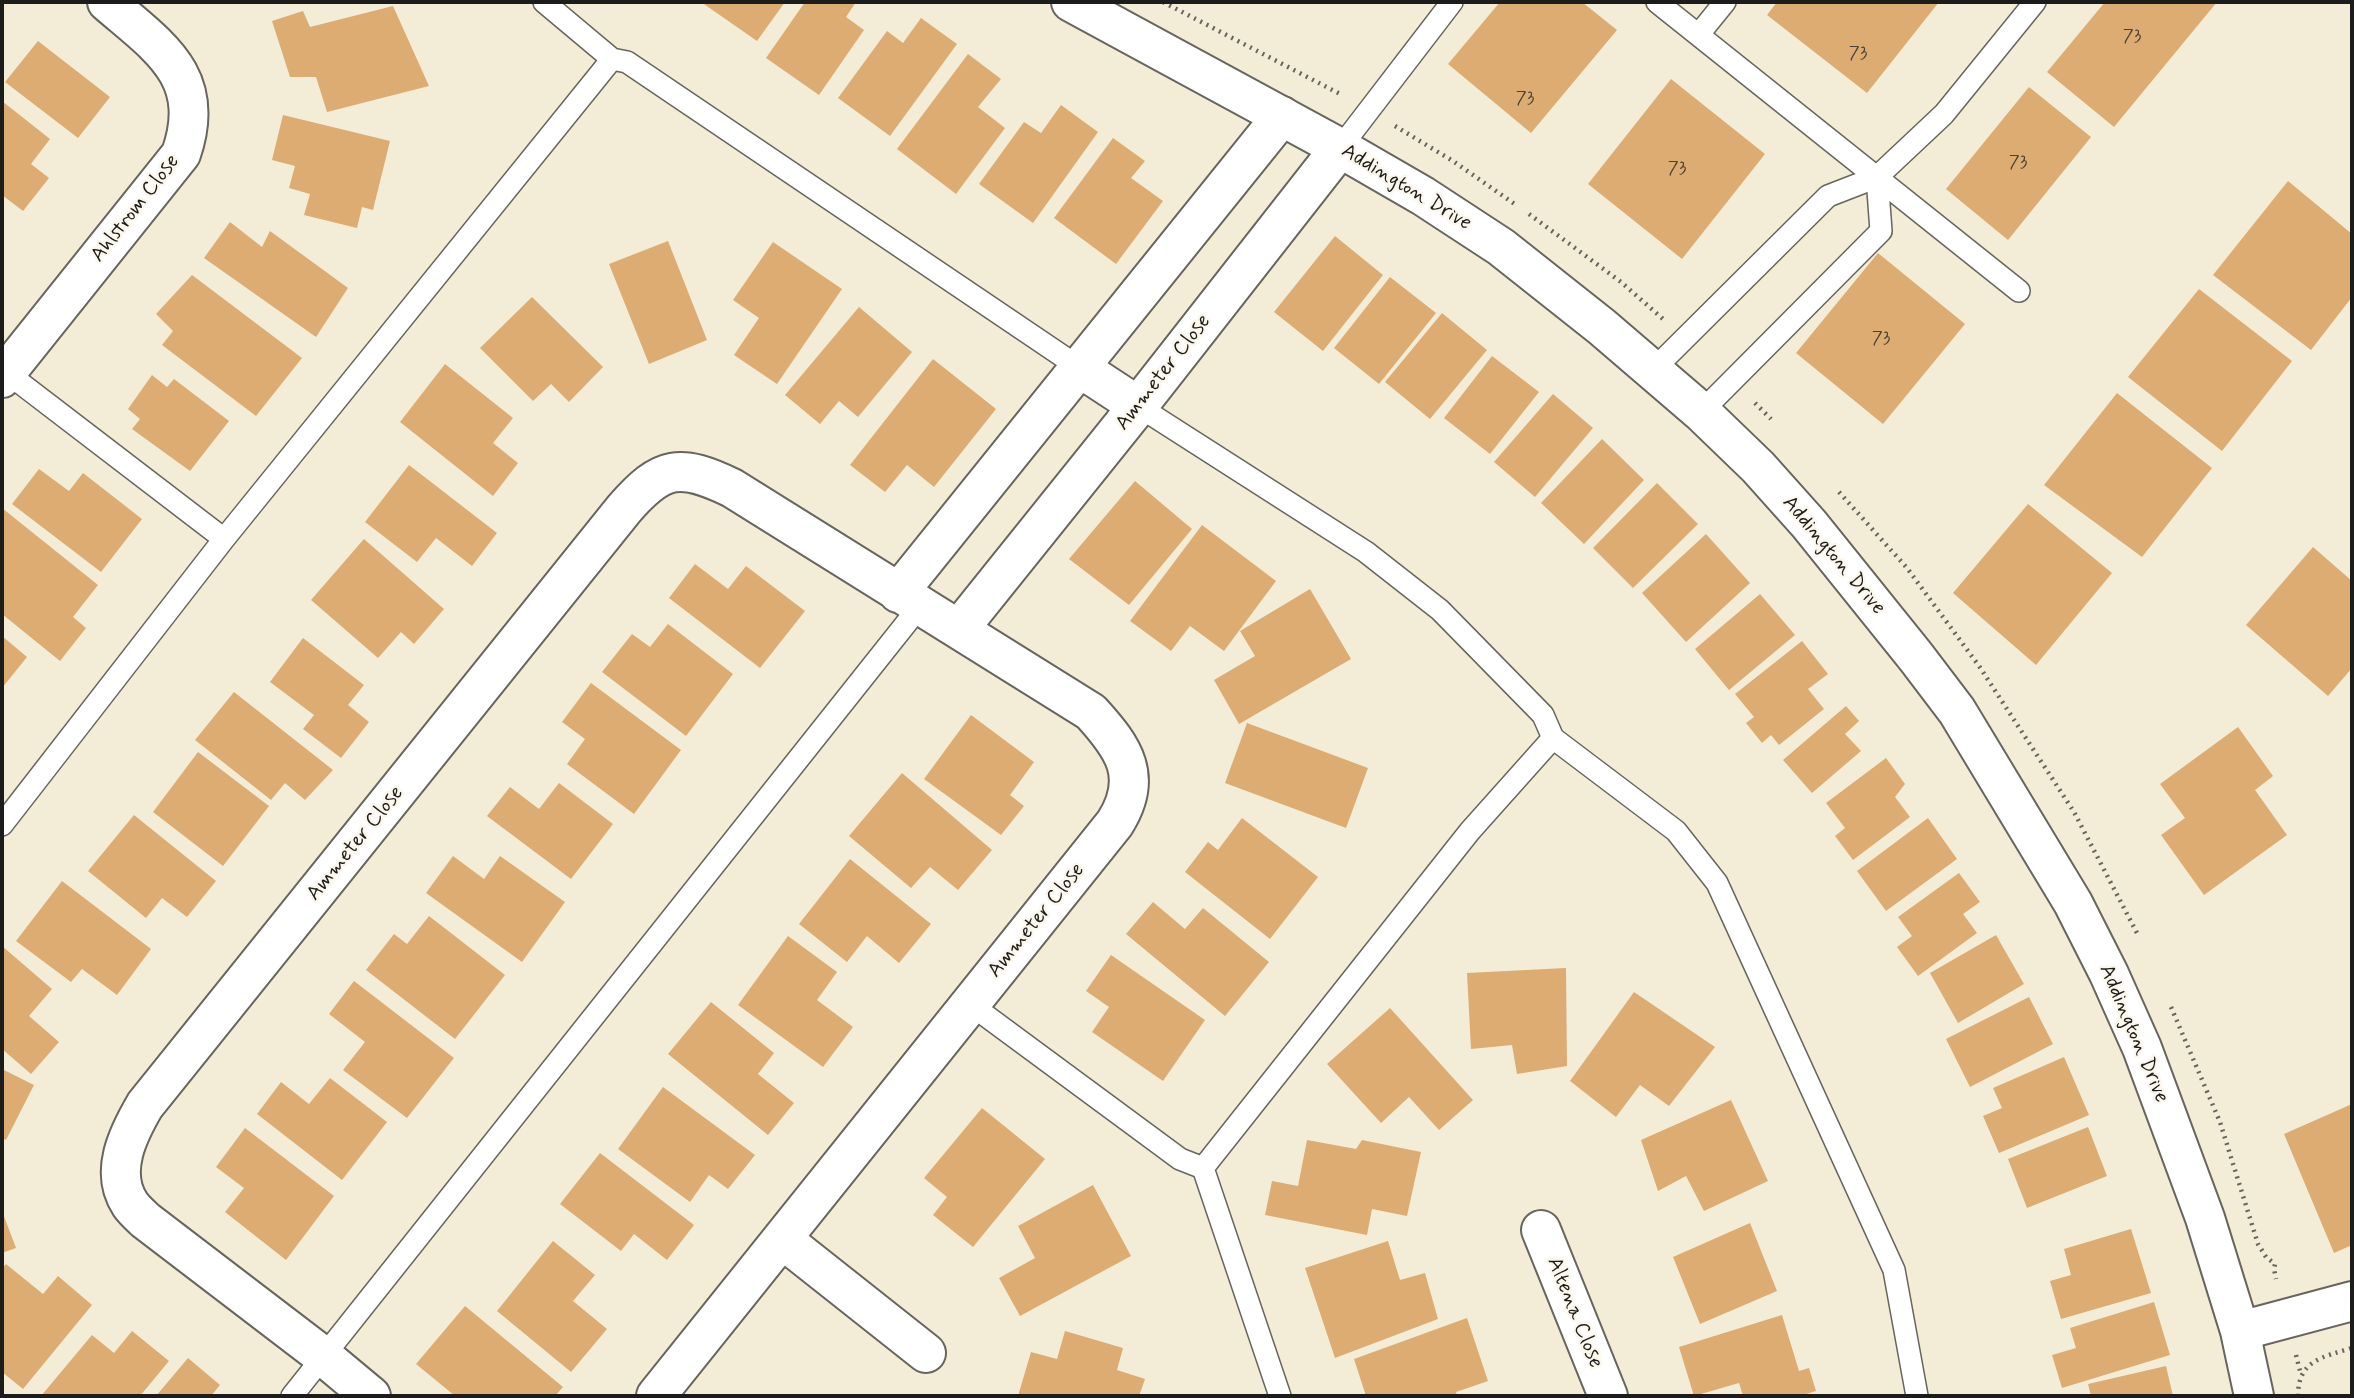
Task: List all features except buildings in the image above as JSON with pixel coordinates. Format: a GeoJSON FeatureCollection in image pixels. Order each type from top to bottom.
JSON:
{"type":"FeatureCollection","features":[{"type":"Feature","properties":{"kind":"street","name":"Ahlstrom Close"},"geometry":{"type":"LineString","coordinates":[[4,375],[181,154],[187,136],[190,110],[177,67],[107,2]]}},
{"type":"Feature","properties":{"kind":"street","name":"Addington Drive"},"geometry":{"type":"LineString","coordinates":[[1071,2],[1340,148],[1423,196],[1501,247],[1584,312],[1701,412],[1758,467],[1800,515],[1957,711],[2073,903],[2142,1048],[2205,1218],[2241,1331],[2254,1396]]}},
{"type":"Feature","properties":{"kind":"street"},"geometry":{"type":"LineString","coordinates":[[909,599],[1080,368],[1282,116]]}},
{"type":"Feature","properties":{"kind":"street","name":"Ammeter Close"},"geometry":{"type":"LineString","coordinates":[[958,629],[1138,406],[1340,148]]}},
{"type":"Feature","properties":{"kind":"street"},"geometry":{"type":"LineString","coordinates":[[1080,368],[1138,406]]}},
{"type":"Feature","properties":{"kind":"street","name":"Ammeter Close"},"geometry":{"type":"LineString","coordinates":[[371,1396],[145,1220],[129,1202],[121,1179],[122,1155],[131,1129],[145,1105],[640,490],[656,478],[677,472],[692,472],[732,488],[1091,712],[1119,746],[1128,767],[1129,785],[1126,806],[1115,823],[656,1396]]}},
{"type":"Feature","properties":{"kind":"street","name":"Altena Close"},"geometry":{"type":"LineString","coordinates":[[1541,1230],[1608,1396]]}},
{"type":"Feature","properties":{"kind":"street"},"geometry":{"type":"LineString","coordinates":[[782,1240],[926,1353]]}},
{"type":"Feature","properties":{"kind":"street"},"geometry":{"type":"LineString","coordinates":[[2241,1331],[2352,1301]]}},
{"type":"Feature","properties":{"kind":"lane"},"geometry":{"type":"LineString","coordinates":[[544,2],[612,59],[626,62],[1080,368]]}},
{"type":"Feature","properties":{"kind":"lane"},"geometry":{"type":"LineString","coordinates":[[1340,148],[1452,2]]}},
{"type":"Feature","properties":{"kind":"lane"},"geometry":{"type":"LineString","coordinates":[[1657,2],[2019,292]]}},
{"type":"Feature","properties":{"kind":"lane"},"geometry":{"type":"LineString","coordinates":[[1699,34],[1725,2]]}},
{"type":"Feature","properties":{"kind":"lane"},"geometry":{"type":"LineString","coordinates":[[1653,370],[1828,196],[1877,177],[1944,114],[2035,2]]}},
{"type":"Feature","properties":{"kind":"lane"},"geometry":{"type":"LineString","coordinates":[[2,825],[224,539],[612,59]]}},
{"type":"Feature","properties":{"kind":"lane"},"geometry":{"type":"LineString","coordinates":[[1701,412],[1881,231],[1877,177]]}},
{"type":"Feature","properties":{"kind":"lane"},"geometry":{"type":"LineString","coordinates":[[4,375],[224,539]]}},
{"type":"Feature","properties":{"kind":"lane"},"geometry":{"type":"LineString","coordinates":[[1138,406],[1366,552],[1440,610],[1543,715],[1553,738],[1676,831],[1717,883],[1894,1270],[1917,1396]]}},
{"type":"Feature","properties":{"kind":"lane"},"geometry":{"type":"LineString","coordinates":[[292,1396],[909,599]]}},
{"type":"Feature","properties":{"kind":"lane"},"geometry":{"type":"LineString","coordinates":[[1203,1168],[1470,831],[1553,738]]}},
{"type":"Feature","properties":{"kind":"lane"},"geometry":{"type":"LineString","coordinates":[[970,1004],[1180,1159],[1203,1168],[1280,1396]]}},
{"type":"Feature","properties":{"kind":"path"},"geometry":{"type":"LineString","coordinates":[[2298,1396],[2298,1381],[2314,1360],[2352,1348]]}}]}
